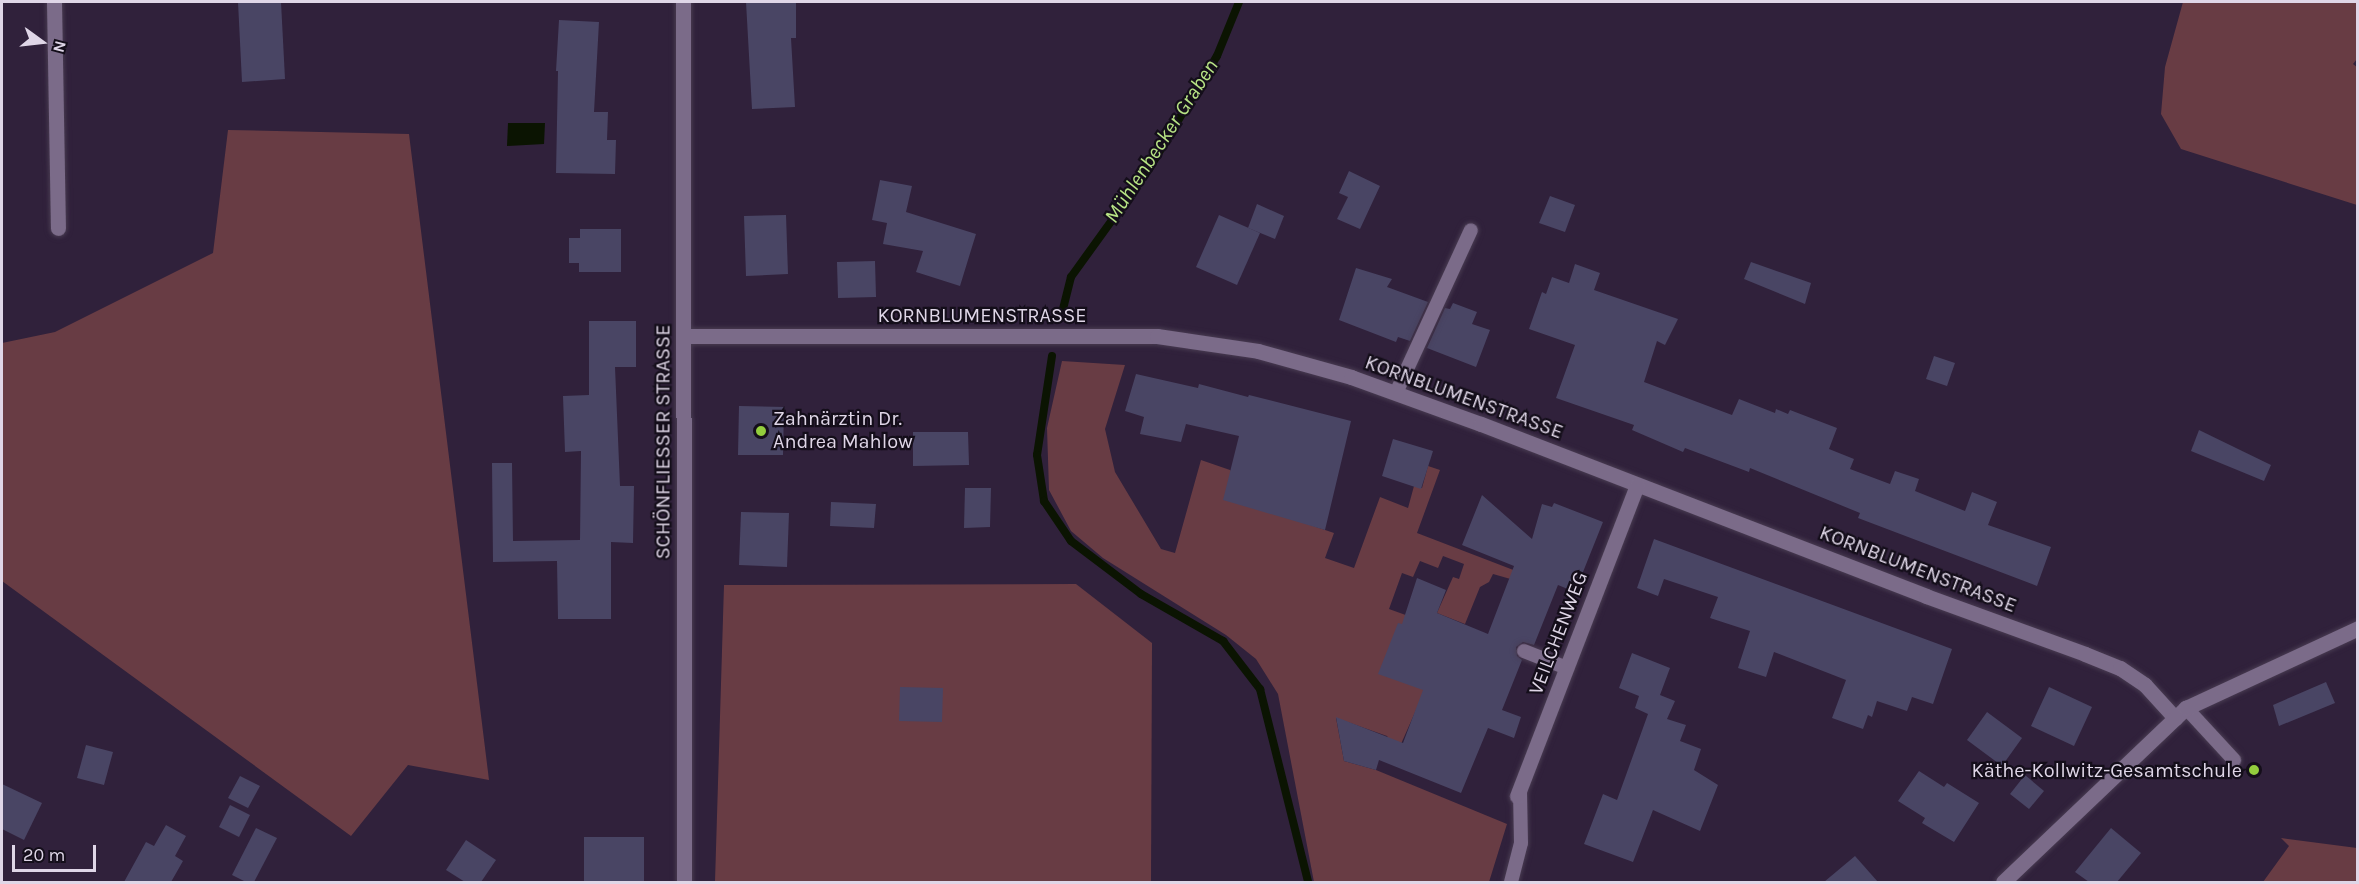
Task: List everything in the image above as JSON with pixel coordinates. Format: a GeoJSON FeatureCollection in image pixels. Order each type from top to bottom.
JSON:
{"type":"FeatureCollection","features":[{"type":"Feature","properties":{"kind":"street"},"geometry":{"type":"LineString","coordinates":[[54,2],[58,228]]}},
{"type":"Feature","properties":{"kind":"street","name":"SCHÖNFLIESSER STRASSE"},"geometry":{"type":"LineString","coordinates":[[683,2],[684,882]]}},
{"type":"Feature","properties":{"kind":"street","name":"KORNBLUMENSTRASSE"},"geometry":{"type":"LineString","coordinates":[[684,336],[1157,336],[1258,351],[1351,377],[1396,393],[2120,668],[2180,713]]}},
{"type":"Feature","properties":{"kind":"street","name":"VEILCHENWEG"},"geometry":{"type":"LineString","coordinates":[[1519,793],[1637,485]]}},
{"type":"Feature","properties":{"kind":"street"},"geometry":{"type":"LineString","coordinates":[[2003,882],[2180,713],[2358,628]]}},
{"type":"Feature","properties":{"kind":"lane"},"geometry":{"type":"LineString","coordinates":[[1396,393],[1471,230]]}},
{"type":"Feature","properties":{"kind":"lane"},"geometry":{"type":"LineString","coordinates":[[1524,651],[1567,668]]}},
{"type":"Feature","properties":{"kind":"lane"},"geometry":{"type":"LineString","coordinates":[[2180,713],[2234,760]]}},
{"type":"Feature","properties":{"kind":"lane"},"geometry":{"type":"LineString","coordinates":[[1511,882],[1521,843],[1519,793]]}},
{"type":"Feature","properties":{"kind":"shaded area"},"geometry":{"type":"Polygon","coordinates":[[[2183,2],[2357,2],[2357,59],[2353,64],[2358,68],[2357,205],[2181,149],[2161,114],[2165,67],[2183,2]]]}},
{"type":"Feature","properties":{"kind":"shaded area"},"geometry":{"type":"Polygon","coordinates":[[[508,123],[545,123],[544,144],[507,146],[508,123]]]}},
{"type":"Feature","properties":{"kind":"shaded area"},"geometry":{"type":"Polygon","coordinates":[[[228,130],[409,134],[489,780],[408,765],[351,836],[2,581],[2,343],[55,332],[213,253],[228,130]]]}},
{"type":"Feature","properties":{"kind":"shaded area"},"geometry":{"type":"Polygon","coordinates":[[[1062,361],[1125,365],[1105,429],[1115,472],[1161,549],[1175,553],[1201,460],[1230,470],[1278,514],[1334,533],[1325,558],[1354,568],[1380,497],[1408,508],[1414,486],[1422,488],[1428,466],[1440,470],[1417,533],[1516,571],[1514,580],[1493,574],[1489,582],[1480,587],[1465,624],[1437,613],[1453,577],[1459,579],[1464,564],[1443,556],[1438,568],[1420,561],[1413,577],[1402,573],[1389,609],[1461,635],[1416,710],[1397,753],[1387,736],[1336,718],[1344,761],[1376,770],[1507,824],[1489,882],[1314,882],[1278,694],[1256,659],[1226,635],[1103,558],[1071,531],[1049,490],[1047,428],[1062,361]]]}},
{"type":"Feature","properties":{"kind":"shaded area"},"geometry":{"type":"Polygon","coordinates":[[[1076,584],[1152,643],[1151,882],[715,882],[724,585],[1076,584]]]}},
{"type":"Feature","properties":{"kind":"shaded area"},"geometry":{"type":"Polygon","coordinates":[[[2281,838],[2357,848],[2357,882],[2263,882],[2289,846],[2281,838]]]}},
{"type":"Feature","properties":{"kind":"building"},"geometry":{"type":"Polygon","coordinates":[[[238,2],[281,2],[285,79],[242,82],[238,2]]]}},
{"type":"Feature","properties":{"kind":"building"},"geometry":{"type":"Polygon","coordinates":[[[746,2],[796,2],[796,38],[791,38],[795,107],[752,109],[746,2]]]}},
{"type":"Feature","properties":{"kind":"building"},"geometry":{"type":"Polygon","coordinates":[[[559,20],[599,22],[594,112],[608,112],[607,140],[616,140],[615,174],[556,173],[558,71],[556,71],[559,20]]]}},
{"type":"Feature","properties":{"kind":"building"},"geometry":{"type":"Polygon","coordinates":[[[1349,171],[1380,186],[1360,229],[1337,219],[1348,197],[1339,193],[1349,171]]]}},
{"type":"Feature","properties":{"kind":"building"},"geometry":{"type":"Polygon","coordinates":[[[880,180],[912,186],[906,212],[976,234],[960,286],[916,272],[923,251],[883,244],[887,223],[872,220],[880,180]]]}},
{"type":"Feature","properties":{"kind":"building"},"geometry":{"type":"Polygon","coordinates":[[[1550,196],[1575,205],[1565,232],[1539,223],[1550,196]]]}},
{"type":"Feature","properties":{"kind":"building"},"geometry":{"type":"Polygon","coordinates":[[[1257,204],[1284,216],[1275,239],[1248,228],[1257,204]]]}},
{"type":"Feature","properties":{"kind":"building"},"geometry":{"type":"Polygon","coordinates":[[[786,215],[788,274],[746,276],[744,216],[786,215]]]}},
{"type":"Feature","properties":{"kind":"building"},"geometry":{"type":"Polygon","coordinates":[[[1219,215],[1260,233],[1237,285],[1196,267],[1219,215]]]}},
{"type":"Feature","properties":{"kind":"building"},"geometry":{"type":"Polygon","coordinates":[[[580,229],[621,229],[621,272],[579,272],[579,263],[569,263],[569,238],[580,238],[580,229]]]}},
{"type":"Feature","properties":{"kind":"building"},"geometry":{"type":"Polygon","coordinates":[[[875,261],[876,297],[838,298],[837,262],[875,261]]]}},
{"type":"Feature","properties":{"kind":"building"},"geometry":{"type":"Polygon","coordinates":[[[1751,262],[1811,283],[1805,304],[1744,279],[1751,262]]]}},
{"type":"Feature","properties":{"kind":"building"},"geometry":{"type":"Polygon","coordinates":[[[1575,264],[1600,273],[1594,290],[1678,319],[1665,345],[1657,341],[1644,382],[1732,415],[1739,399],[1775,413],[1776,409],[1788,414],[1790,410],[1837,428],[1829,449],[1854,459],[1850,469],[1890,484],[1895,471],[1919,479],[1915,491],[1965,511],[1972,492],[1997,502],[1988,525],[2051,547],[2037,586],[1858,518],[1860,513],[1750,468],[1749,472],[1685,448],[1683,452],[1632,430],[1634,425],[1556,398],[1575,345],[1529,329],[1542,292],[1546,294],[1552,277],[1569,283],[1575,264]]]}},
{"type":"Feature","properties":{"kind":"building"},"geometry":{"type":"Polygon","coordinates":[[[1356,268],[1392,279],[1387,287],[1428,302],[1410,341],[1398,337],[1396,342],[1339,320],[1356,268]]]}},
{"type":"Feature","properties":{"kind":"building"},"geometry":{"type":"Polygon","coordinates":[[[1453,303],[1477,312],[1472,324],[1490,330],[1476,367],[1427,348],[1445,308],[1450,309],[1453,303]]]}},
{"type":"Feature","properties":{"kind":"building"},"geometry":{"type":"Polygon","coordinates":[[[589,321],[636,321],[636,367],[615,367],[620,486],[634,486],[633,543],[611,542],[611,619],[558,619],[557,561],[493,562],[492,463],[512,463],[513,541],[580,540],[581,451],[565,452],[563,396],[589,395],[589,321]]]}},
{"type":"Feature","properties":{"kind":"building"},"geometry":{"type":"Polygon","coordinates":[[[1934,356],[1955,363],[1947,386],[1926,379],[1934,356]]]}},
{"type":"Feature","properties":{"kind":"building"},"geometry":{"type":"Polygon","coordinates":[[[1136,374],[1198,388],[1199,384],[1351,421],[1325,530],[1223,500],[1239,436],[1186,424],[1181,442],[1140,434],[1144,417],[1125,411],[1136,374]]]}},
{"type":"Feature","properties":{"kind":"building","name":"Zahnärztin Dr. Andrea Mahlow"},"geometry":{"type":"Polygon","coordinates":[[[739,406],[784,407],[783,455],[738,455],[739,406]]]}},
{"type":"Feature","properties":{"kind":"building"},"geometry":{"type":"Polygon","coordinates":[[[2199,430],[2271,465],[2264,481],[2191,451],[2199,430]]]}},
{"type":"Feature","properties":{"kind":"building"},"geometry":{"type":"Polygon","coordinates":[[[913,432],[968,432],[969,465],[913,466],[913,432]]]}},
{"type":"Feature","properties":{"kind":"building"},"geometry":{"type":"Polygon","coordinates":[[[1393,439],[1433,451],[1421,489],[1382,476],[1393,439]]]}},
{"type":"Feature","properties":{"kind":"building"},"geometry":{"type":"Polygon","coordinates":[[[965,488],[991,488],[990,527],[964,528],[965,488]]]}},
{"type":"Feature","properties":{"kind":"building"},"geometry":{"type":"Polygon","coordinates":[[[1482,495],[1532,539],[1542,504],[1552,507],[1554,503],[1603,522],[1575,592],[1558,585],[1534,645],[1523,642],[1516,647],[1517,656],[1522,660],[1502,710],[1521,717],[1514,738],[1488,728],[1461,793],[1379,760],[1376,770],[1344,761],[1336,717],[1403,743],[1423,690],[1378,674],[1398,623],[1402,624],[1417,578],[1446,590],[1437,613],[1488,634],[1514,566],[1462,545],[1482,495]]]}},
{"type":"Feature","properties":{"kind":"building"},"geometry":{"type":"Polygon","coordinates":[[[831,502],[876,504],[874,528],[830,526],[831,502]]]}},
{"type":"Feature","properties":{"kind":"building"},"geometry":{"type":"Polygon","coordinates":[[[741,512],[789,513],[787,567],[739,565],[741,512]]]}},
{"type":"Feature","properties":{"kind":"building"},"geometry":{"type":"Polygon","coordinates":[[[1654,539],[1952,649],[1933,704],[1912,697],[1907,711],[1877,701],[1872,717],[1868,715],[1863,729],[1832,718],[1846,680],[1774,652],[1766,677],[1738,668],[1750,631],[1710,618],[1718,597],[1664,579],[1658,596],[1637,588],[1654,539]]]}},
{"type":"Feature","properties":{"kind":"building"},"geometry":{"type":"Polygon","coordinates":[[[1632,653],[1670,668],[1660,695],[1675,701],[1667,719],[1686,725],[1680,741],[1701,749],[1694,770],[1718,785],[1700,831],[1653,810],[1633,862],[1584,844],[1603,794],[1617,800],[1648,714],[1635,708],[1639,696],[1619,688],[1632,653]]]}},
{"type":"Feature","properties":{"kind":"building"},"geometry":{"type":"Polygon","coordinates":[[[2326,682],[2335,703],[2279,726],[2273,705],[2326,682]]]}},
{"type":"Feature","properties":{"kind":"building"},"geometry":{"type":"Polygon","coordinates":[[[900,687],[943,688],[942,722],[899,721],[900,687]]]}},
{"type":"Feature","properties":{"kind":"building"},"geometry":{"type":"Polygon","coordinates":[[[2049,687],[2092,707],[2074,746],[2031,726],[2049,687]]]}},
{"type":"Feature","properties":{"kind":"building"},"geometry":{"type":"Polygon","coordinates":[[[1987,712],[2022,738],[2002,766],[1967,740],[1987,712]]]}},
{"type":"Feature","properties":{"kind":"building"},"geometry":{"type":"Polygon","coordinates":[[[86,745],[113,752],[104,785],[77,778],[86,745]]]}},
{"type":"Feature","properties":{"kind":"building"},"geometry":{"type":"Polygon","coordinates":[[[1919,771],[1944,787],[1947,783],[1979,803],[1954,842],[1922,823],[1925,818],[1898,801],[1919,771]]]}},
{"type":"Feature","properties":{"kind":"building"},"geometry":{"type":"Polygon","coordinates":[[[2025,775],[2044,791],[2029,809],[2010,794],[2025,775]]]}},
{"type":"Feature","properties":{"kind":"building"},"geometry":{"type":"Polygon","coordinates":[[[240,776],[260,786],[248,808],[228,798],[240,776]]]}},
{"type":"Feature","properties":{"kind":"building"},"geometry":{"type":"Polygon","coordinates":[[[2,784],[42,803],[24,840],[2,829],[2,784]]]}},
{"type":"Feature","properties":{"kind":"building"},"geometry":{"type":"Polygon","coordinates":[[[230,805],[250,815],[239,837],[219,827],[230,805]]]}},
{"type":"Feature","properties":{"kind":"building"},"geometry":{"type":"Polygon","coordinates":[[[166,825],[186,836],[175,856],[183,861],[171,882],[124,882],[146,842],[154,846],[166,825]]]}},
{"type":"Feature","properties":{"kind":"building"},"geometry":{"type":"Polygon","coordinates":[[[256,828],[277,838],[254,882],[246,882],[232,875],[256,828]]]}},
{"type":"Feature","properties":{"kind":"building"},"geometry":{"type":"Polygon","coordinates":[[[2111,828],[2141,853],[2117,882],[2089,882],[2075,872],[2111,828]]]}},
{"type":"Feature","properties":{"kind":"building"},"geometry":{"type":"Polygon","coordinates":[[[584,837],[644,837],[644,882],[584,882],[584,837]]]}},
{"type":"Feature","properties":{"kind":"building"},"geometry":{"type":"Polygon","coordinates":[[[466,840],[496,860],[481,882],[465,882],[446,870],[466,840]]]}},
{"type":"Feature","properties":{"kind":"building"},"geometry":{"type":"Polygon","coordinates":[[[1855,856],[1878,882],[1824,882],[1855,856]]]}},
{"type":"Feature","properties":{"kind":"waterway","name":"Mühlenbecker Graben"},"geometry":{"type":"LineString","coordinates":[[1063,309],[1071,277],[1149,169],[1217,56],[1239,2]]}},
{"type":"Feature","properties":{"kind":"waterway","name":"Mühlenbecker Graben"},"geometry":{"type":"LineString","coordinates":[[1052,356],[1037,455],[1044,501],[1071,541],[1141,594],[1223,641],[1260,689],[1308,882]]}},
{"type":"Feature","properties":{"kind":"place","name":"Zahnärztin Dr. Andrea Mahlow"},"geometry":{"type":"Point","coordinates":[761,431]}},
{"type":"Feature","properties":{"kind":"place","name":"Käthe-Kollwitz-Gesamtschule"},"geometry":{"type":"Point","coordinates":[2254,770]}}]}
